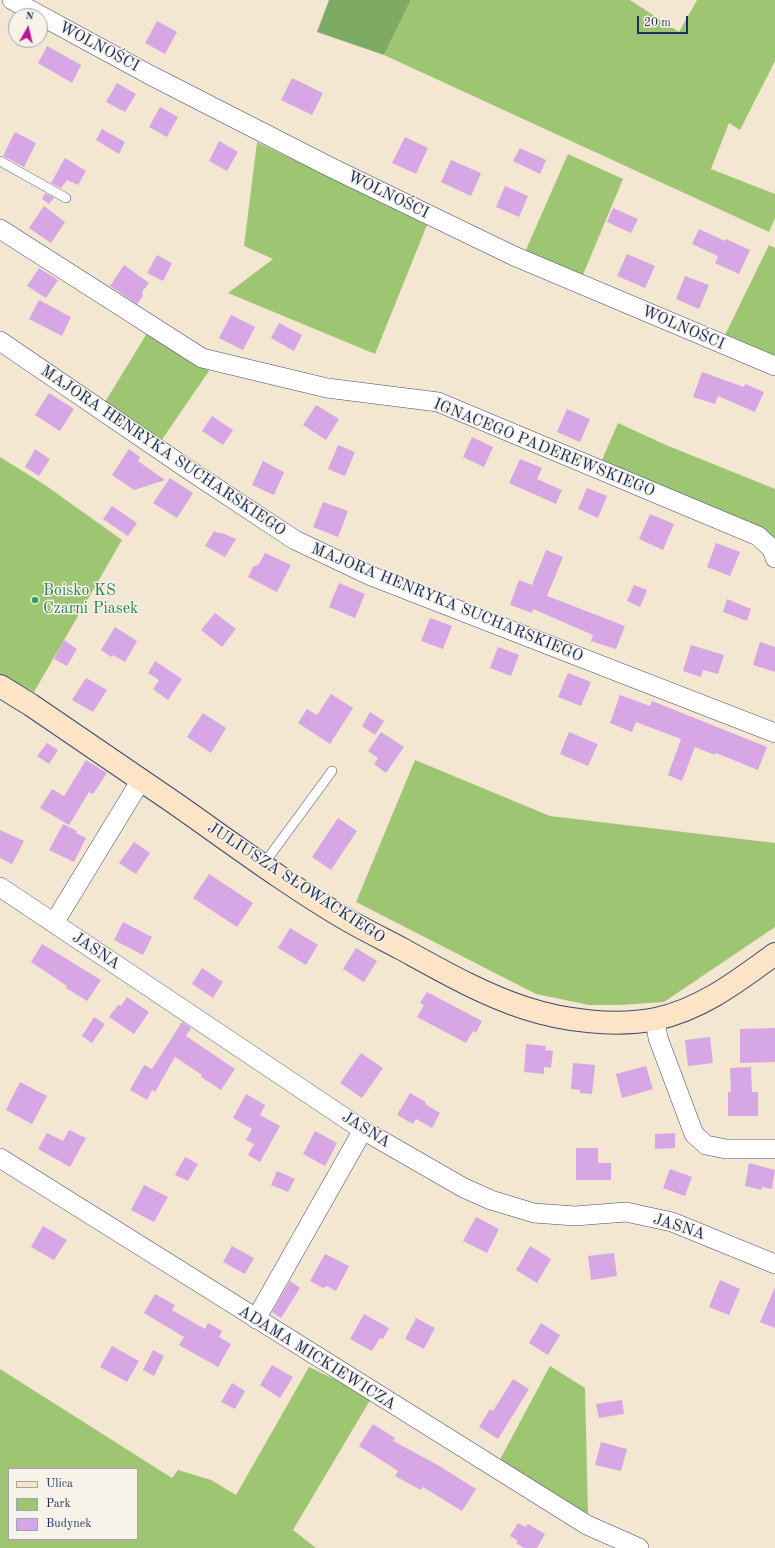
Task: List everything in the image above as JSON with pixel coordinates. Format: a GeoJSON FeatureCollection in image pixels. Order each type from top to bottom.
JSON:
{"type":"FeatureCollection","features":[{"type":"Feature","properties":{"kind":"street","name":"WOLNOŚCI"},"geometry":{"type":"LineString","coordinates":[[12,0],[150,75],[330,167],[514,256],[775,366]]}},
{"type":"Feature","properties":{"kind":"street","name":"IGNACEGO PADEREWSKIEGO"},"geometry":{"type":"LineString","coordinates":[[0,229],[202,358],[327,388],[438,402],[758,536],[772,549],[775,558]]}},
{"type":"Feature","properties":{"kind":"street","name":"MAJORA HENRYKA SUCHARSKIEGO"},"geometry":{"type":"LineString","coordinates":[[0,341],[182,466],[295,540],[371,576],[775,733]]}},
{"type":"Feature","properties":{"kind":"street","name":"JULIUSZA SŁOWACKIEGO"},"geometry":{"type":"LineString","coordinates":[[0,686],[31,705],[263,865],[349,921],[486,994],[527,1009],[592,1022],[625,1022],[654,1019],[682,1012],[709,999],[737,982],[775,954]]}},
{"type":"Feature","properties":{"kind":"street"},"geometry":{"type":"LineString","coordinates":[[54,923],[141,780]]}},
{"type":"Feature","properties":{"kind":"street","name":"JASNA"},"geometry":{"type":"LineString","coordinates":[[0,887],[363,1130],[464,1188],[491,1200],[534,1213],[575,1216],[626,1212],[672,1222],[775,1264]]}},
{"type":"Feature","properties":{"kind":"street"},"geometry":{"type":"LineString","coordinates":[[654,1019],[658,1038],[694,1134],[706,1145],[726,1149],[775,1150]]}},
{"type":"Feature","properties":{"kind":"street"},"geometry":{"type":"LineString","coordinates":[[256,1319],[363,1130]]}},
{"type":"Feature","properties":{"kind":"street","name":"ADAMA MICKIEWICZA"},"geometry":{"type":"LineString","coordinates":[[0,1158],[587,1525],[639,1548]]}},
{"type":"Feature","properties":{"kind":"lane"},"geometry":{"type":"LineString","coordinates":[[0,162],[66,198]]}},
{"type":"Feature","properties":{"kind":"lane"},"geometry":{"type":"LineString","coordinates":[[263,865],[332,771]]}},
{"type":"Feature","properties":{"kind":"green space"},"geometry":{"type":"Polygon","coordinates":[[[329,0],[411,0],[384,55],[317,32],[329,0]]]}},
{"type":"Feature","properties":{"kind":"green space"},"geometry":{"type":"Polygon","coordinates":[[[411,0],[630,0],[679,32],[697,0],[775,0],[775,61],[740,130],[729,123],[711,169],[775,194],[775,218],[769,232],[384,55],[411,0]]]}},
{"type":"Feature","properties":{"kind":"green space"},"geometry":{"type":"Polygon","coordinates":[[[257,142],[427,225],[375,354],[228,293],[273,259],[244,246],[257,142]]]}},
{"type":"Feature","properties":{"kind":"green space"},"geometry":{"type":"Polygon","coordinates":[[[568,154],[623,179],[582,277],[525,252],[568,154]]]}},
{"type":"Feature","properties":{"kind":"green space"},"geometry":{"type":"Polygon","coordinates":[[[769,245],[775,248],[775,360],[724,337],[769,245]]]}},
{"type":"Feature","properties":{"kind":"green space"},"geometry":{"type":"Polygon","coordinates":[[[149,330],[209,371],[161,441],[105,402],[149,330]]]}},
{"type":"Feature","properties":{"kind":"green space"},"geometry":{"type":"Polygon","coordinates":[[[618,423],[666,445],[775,489],[775,542],[601,462],[618,423]]]}},
{"type":"Feature","properties":{"kind":"green space","name":"Boisko KS Czarni Piasek"},"geometry":{"type":"Polygon","coordinates":[[[0,457],[45,485],[122,540],[34,692],[0,674],[0,457]]]}},
{"type":"Feature","properties":{"kind":"green space"},"geometry":{"type":"Polygon","coordinates":[[[415,760],[550,816],[775,843],[775,927],[664,1002],[620,1005],[589,1005],[536,994],[356,902],[415,760]]]}},
{"type":"Feature","properties":{"kind":"green space"},"geometry":{"type":"Polygon","coordinates":[[[550,1366],[585,1388],[588,1514],[496,1467],[550,1366]]]}},
{"type":"Feature","properties":{"kind":"green space"},"geometry":{"type":"Polygon","coordinates":[[[309,1367],[372,1397],[293,1530],[316,1548],[0,1548],[0,1369],[172,1478],[178,1470],[211,1480],[236,1495],[309,1367]]]}},
{"type":"Feature","properties":{"kind":"building"},"geometry":{"type":"Polygon","coordinates":[[[157,21],[177,32],[165,54],[145,43],[157,21]]]}},
{"type":"Feature","properties":{"kind":"building"},"geometry":{"type":"Polygon","coordinates":[[[48,47],[81,65],[72,83],[38,63],[48,47]]]}},
{"type":"Feature","properties":{"kind":"building"},"geometry":{"type":"Polygon","coordinates":[[[292,78],[323,93],[312,115],[281,100],[292,78]]]}},
{"type":"Feature","properties":{"kind":"building"},"geometry":{"type":"Polygon","coordinates":[[[117,83],[136,94],[125,112],[106,102],[117,83]]]}},
{"type":"Feature","properties":{"kind":"building"},"geometry":{"type":"Polygon","coordinates":[[[160,107],[178,117],[167,137],[149,127],[160,107]]]}},
{"type":"Feature","properties":{"kind":"building"},"geometry":{"type":"Polygon","coordinates":[[[102,129],[125,142],[119,154],[96,140],[102,129]]]}},
{"type":"Feature","properties":{"kind":"building"},"geometry":{"type":"Polygon","coordinates":[[[15,132],[36,143],[24,167],[3,156],[15,132]]]}},
{"type":"Feature","properties":{"kind":"building"},"geometry":{"type":"Polygon","coordinates":[[[405,137],[428,148],[416,174],[392,163],[405,137]]]}},
{"type":"Feature","properties":{"kind":"building"},"geometry":{"type":"Polygon","coordinates":[[[219,141],[238,152],[227,171],[209,161],[219,141]]]}},
{"type":"Feature","properties":{"kind":"building"},"geometry":{"type":"Polygon","coordinates":[[[520,148],[546,160],[540,174],[513,161],[520,148]]]}},
{"type":"Feature","properties":{"kind":"building"},"geometry":{"type":"Polygon","coordinates":[[[65,158],[86,171],[78,185],[67,180],[61,188],[51,183],[65,158]]]}},
{"type":"Feature","properties":{"kind":"building"},"geometry":{"type":"Polygon","coordinates":[[[451,160],[481,173],[471,196],[441,182],[451,160]]]}},
{"type":"Feature","properties":{"kind":"building"},"geometry":{"type":"Polygon","coordinates":[[[505,186],[528,196],[519,217],[496,207],[505,186]]]}},
{"type":"Feature","properties":{"kind":"building"},"geometry":{"type":"Polygon","coordinates":[[[45,193],[54,198],[49,204],[42,199],[45,193]]]}},
{"type":"Feature","properties":{"kind":"building"},"geometry":{"type":"Polygon","coordinates":[[[44,206],[65,222],[51,243],[29,228],[44,206]]]}},
{"type":"Feature","properties":{"kind":"building"},"geometry":{"type":"Polygon","coordinates":[[[613,208],[638,219],[631,233],[607,222],[613,208]]]}},
{"type":"Feature","properties":{"kind":"building"},"geometry":{"type":"Polygon","coordinates":[[[699,229],[750,250],[739,274],[715,263],[718,256],[692,244],[699,229]]]}},
{"type":"Feature","properties":{"kind":"building"},"geometry":{"type":"Polygon","coordinates":[[[627,254],[655,266],[645,288],[617,276],[627,254]]]}},
{"type":"Feature","properties":{"kind":"building"},"geometry":{"type":"Polygon","coordinates":[[[157,255],[172,263],[163,281],[147,273],[157,255]]]}},
{"type":"Feature","properties":{"kind":"building"},"geometry":{"type":"Polygon","coordinates":[[[124,265],[149,283],[142,292],[143,296],[137,304],[110,286],[124,265]]]}},
{"type":"Feature","properties":{"kind":"building"},"geometry":{"type":"Polygon","coordinates":[[[39,268],[58,280],[46,298],[27,286],[39,268]]]}},
{"type":"Feature","properties":{"kind":"building"},"geometry":{"type":"Polygon","coordinates":[[[685,276],[709,285],[699,309],[676,299],[685,276]]]}},
{"type":"Feature","properties":{"kind":"building"},"geometry":{"type":"Polygon","coordinates":[[[39,300],[71,317],[62,336],[29,319],[39,300]]]}},
{"type":"Feature","properties":{"kind":"building"},"geometry":{"type":"Polygon","coordinates":[[[231,315],[255,327],[243,350],[219,338],[231,315]]]}},
{"type":"Feature","properties":{"kind":"building"},"geometry":{"type":"Polygon","coordinates":[[[279,323],[302,335],[294,351],[271,338],[279,323]]]}},
{"type":"Feature","properties":{"kind":"building"},"geometry":{"type":"Polygon","coordinates":[[[702,372],[744,387],[745,384],[764,392],[755,412],[718,396],[715,404],[693,397],[702,372]]]}},
{"type":"Feature","properties":{"kind":"building"},"geometry":{"type":"Polygon","coordinates":[[[49,393],[74,409],[60,431],[35,415],[49,393]]]}},
{"type":"Feature","properties":{"kind":"building"},"geometry":{"type":"Polygon","coordinates":[[[316,405],[339,419],[326,440],[303,425],[316,405]]]}},
{"type":"Feature","properties":{"kind":"building"},"geometry":{"type":"Polygon","coordinates":[[[567,409],[590,419],[580,442],[557,432],[567,409]]]}},
{"type":"Feature","properties":{"kind":"building"},"geometry":{"type":"Polygon","coordinates":[[[212,416],[233,430],[223,445],[202,431],[212,416]]]}},
{"type":"Feature","properties":{"kind":"building"},"geometry":{"type":"Polygon","coordinates":[[[472,437],[493,447],[484,467],[463,457],[472,437]]]}},
{"type":"Feature","properties":{"kind":"building"},"geometry":{"type":"Polygon","coordinates":[[[338,445],[355,452],[345,476],[328,469],[338,445]]]}},
{"type":"Feature","properties":{"kind":"building"},"geometry":{"type":"Polygon","coordinates":[[[35,449],[50,459],[39,476],[25,467],[35,449]]]}},
{"type":"Feature","properties":{"kind":"building"},"geometry":{"type":"Polygon","coordinates":[[[129,449],[140,457],[138,461],[165,480],[134,490],[112,475],[129,449]]]}},
{"type":"Feature","properties":{"kind":"building"},"geometry":{"type":"Polygon","coordinates":[[[520,459],[542,468],[537,479],[562,490],[556,504],[509,483],[520,459]]]}},
{"type":"Feature","properties":{"kind":"building"},"geometry":{"type":"Polygon","coordinates":[[[263,461],[284,472],[274,495],[252,485],[263,461]]]}},
{"type":"Feature","properties":{"kind":"building"},"geometry":{"type":"Polygon","coordinates":[[[170,478],[193,493],[177,518],[153,503],[170,478]]]}},
{"type":"Feature","properties":{"kind":"building"},"geometry":{"type":"Polygon","coordinates":[[[587,488],[607,496],[598,518],[578,509],[587,488]]]}},
{"type":"Feature","properties":{"kind":"building"},"geometry":{"type":"Polygon","coordinates":[[[323,502],[348,511],[338,537],[313,527],[323,502]]]}},
{"type":"Feature","properties":{"kind":"building"},"geometry":{"type":"Polygon","coordinates":[[[112,506],[137,523],[128,536],[103,519],[112,506]]]}},
{"type":"Feature","properties":{"kind":"building"},"geometry":{"type":"Polygon","coordinates":[[[650,514],[674,524],[663,550],[639,539],[650,514]]]}},
{"type":"Feature","properties":{"kind":"building"},"geometry":{"type":"Polygon","coordinates":[[[214,531],[236,539],[225,557],[205,546],[214,531]]]}},
{"type":"Feature","properties":{"kind":"building"},"geometry":{"type":"Polygon","coordinates":[[[716,543],[740,552],[730,576],[707,567],[716,543]]]}},
{"type":"Feature","properties":{"kind":"building"},"geometry":{"type":"Polygon","coordinates":[[[546,550],[563,557],[547,596],[625,626],[616,649],[591,641],[593,635],[533,609],[532,613],[510,605],[519,580],[532,585],[546,550]]]}},
{"type":"Feature","properties":{"kind":"building"},"geometry":{"type":"Polygon","coordinates":[[[265,553],[291,565],[277,592],[248,577],[253,567],[259,564],[265,553]]]}},
{"type":"Feature","properties":{"kind":"building"},"geometry":{"type":"Polygon","coordinates":[[[339,583],[365,594],[355,618],[329,607],[339,583]]]}},
{"type":"Feature","properties":{"kind":"building"},"geometry":{"type":"Polygon","coordinates":[[[634,585],[647,590],[640,607],[627,601],[634,585]]]}},
{"type":"Feature","properties":{"kind":"building"},"geometry":{"type":"Polygon","coordinates":[[[727,599],[751,609],[747,621],[723,612],[727,599]]]}},
{"type":"Feature","properties":{"kind":"building"},"geometry":{"type":"Polygon","coordinates":[[[215,613],[236,629],[222,647],[201,630],[215,613]]]}},
{"type":"Feature","properties":{"kind":"building"},"geometry":{"type":"Polygon","coordinates":[[[430,618],[452,626],[443,649],[421,641],[430,618]]]}},
{"type":"Feature","properties":{"kind":"building"},"geometry":{"type":"Polygon","coordinates":[[[115,627],[137,641],[125,662],[113,655],[111,657],[101,650],[115,627]]]}},
{"type":"Feature","properties":{"kind":"building"},"geometry":{"type":"Polygon","coordinates":[[[64,640],[77,649],[67,666],[54,659],[64,640]]]}},
{"type":"Feature","properties":{"kind":"building"},"geometry":{"type":"Polygon","coordinates":[[[760,642],[775,647],[775,672],[753,665],[760,642]]]}},
{"type":"Feature","properties":{"kind":"building"},"geometry":{"type":"Polygon","coordinates":[[[691,645],[724,655],[718,674],[703,670],[701,677],[683,671],[691,645]]]}},
{"type":"Feature","properties":{"kind":"building"},"geometry":{"type":"Polygon","coordinates":[[[498,647],[519,655],[511,676],[490,668],[498,647]]]}},
{"type":"Feature","properties":{"kind":"building"},"geometry":{"type":"Polygon","coordinates":[[[155,661],[182,679],[168,700],[153,689],[159,680],[148,673],[155,661]]]}},
{"type":"Feature","properties":{"kind":"building"},"geometry":{"type":"Polygon","coordinates":[[[568,673],[591,682],[581,706],[558,697],[568,673]]]}},
{"type":"Feature","properties":{"kind":"building"},"geometry":{"type":"Polygon","coordinates":[[[86,678],[107,690],[93,712],[72,700],[86,678]]]}},
{"type":"Feature","properties":{"kind":"building"},"geometry":{"type":"Polygon","coordinates":[[[331,694],[353,708],[330,744],[298,723],[307,709],[317,715],[331,694]]]}},
{"type":"Feature","properties":{"kind":"building"},"geometry":{"type":"Polygon","coordinates":[[[620,695],[650,706],[652,701],[767,747],[758,770],[716,753],[715,755],[695,747],[682,781],[668,775],[681,739],[636,722],[632,732],[610,723],[620,695]]]}},
{"type":"Feature","properties":{"kind":"building"},"geometry":{"type":"Polygon","coordinates":[[[370,712],[384,721],[375,735],[362,726],[370,712]]]}},
{"type":"Feature","properties":{"kind":"building"},"geometry":{"type":"Polygon","coordinates":[[[203,713],[226,728],[211,753],[187,737],[203,713]]]}},
{"type":"Feature","properties":{"kind":"building"},"geometry":{"type":"Polygon","coordinates":[[[381,732],[404,747],[386,773],[374,764],[378,758],[368,751],[381,732]]]}},
{"type":"Feature","properties":{"kind":"building"},"geometry":{"type":"Polygon","coordinates":[[[569,732],[598,744],[588,766],[560,754],[569,732]]]}},
{"type":"Feature","properties":{"kind":"building"},"geometry":{"type":"Polygon","coordinates":[[[47,743],[58,750],[49,764],[37,756],[47,743]]]}},
{"type":"Feature","properties":{"kind":"building"},"geometry":{"type":"Polygon","coordinates":[[[86,760],[107,773],[93,794],[89,792],[69,825],[40,808],[52,789],[64,796],[86,760]]]}},
{"type":"Feature","properties":{"kind":"building"},"geometry":{"type":"Polygon","coordinates":[[[338,818],[357,831],[331,870],[312,857],[338,818]]]}},
{"type":"Feature","properties":{"kind":"building"},"geometry":{"type":"Polygon","coordinates":[[[63,824],[77,831],[76,833],[86,838],[74,862],[49,850],[63,824]]]}},
{"type":"Feature","properties":{"kind":"building"},"geometry":{"type":"Polygon","coordinates":[[[0,830],[24,841],[12,864],[0,858],[0,830]]]}},
{"type":"Feature","properties":{"kind":"building"},"geometry":{"type":"Polygon","coordinates":[[[134,842],[150,853],[136,874],[119,863],[134,842]]]}},
{"type":"Feature","properties":{"kind":"building"},"geometry":{"type":"Polygon","coordinates":[[[209,874],[253,903],[237,927],[193,898],[209,874]]]}},
{"type":"Feature","properties":{"kind":"building"},"geometry":{"type":"Polygon","coordinates":[[[123,922],[152,937],[143,955],[114,940],[123,922]]]}},
{"type":"Feature","properties":{"kind":"building"},"geometry":{"type":"Polygon","coordinates":[[[290,928],[318,945],[306,965],[278,948],[290,928]]]}},
{"type":"Feature","properties":{"kind":"building"},"geometry":{"type":"Polygon","coordinates":[[[42,944],[101,980],[87,1001],[66,988],[67,986],[31,962],[42,944]]]}},
{"type":"Feature","properties":{"kind":"building"},"geometry":{"type":"Polygon","coordinates":[[[356,948],[377,961],[364,982],[343,969],[356,948]]]}},
{"type":"Feature","properties":{"kind":"building"},"geometry":{"type":"Polygon","coordinates":[[[202,968],[223,982],[213,998],[192,984],[202,968]]]}},
{"type":"Feature","properties":{"kind":"building"},"geometry":{"type":"Polygon","coordinates":[[[427,992],[482,1021],[476,1033],[473,1031],[466,1043],[417,1017],[424,1005],[420,1003],[427,992]]]}},
{"type":"Feature","properties":{"kind":"building"},"geometry":{"type":"Polygon","coordinates":[[[127,997],[149,1012],[134,1034],[109,1017],[118,1005],[121,1006],[127,997]]]}},
{"type":"Feature","properties":{"kind":"building"},"geometry":{"type":"Polygon","coordinates":[[[94,1017],[105,1024],[92,1043],[82,1036],[94,1017]]]}},
{"type":"Feature","properties":{"kind":"building"},"geometry":{"type":"Polygon","coordinates":[[[182,1022],[191,1028],[186,1036],[235,1069],[221,1090],[175,1057],[155,1092],[152,1090],[147,1100],[130,1090],[144,1065],[152,1069],[182,1022]]]}},
{"type":"Feature","properties":{"kind":"building"},"geometry":{"type":"Polygon","coordinates":[[[775,1028],[775,1062],[740,1063],[740,1029],[775,1028]]]}},
{"type":"Feature","properties":{"kind":"building"},"geometry":{"type":"Polygon","coordinates":[[[710,1037],[713,1063],[688,1066],[685,1040],[710,1037]]]}},
{"type":"Feature","properties":{"kind":"building"},"geometry":{"type":"Polygon","coordinates":[[[526,1044],[546,1046],[545,1050],[553,1051],[551,1068],[544,1067],[544,1074],[524,1072],[526,1044]]]}},
{"type":"Feature","properties":{"kind":"building"},"geometry":{"type":"Polygon","coordinates":[[[361,1053],[383,1068],[362,1098],[340,1083],[361,1053]]]}},
{"type":"Feature","properties":{"kind":"building"},"geometry":{"type":"Polygon","coordinates":[[[573,1063],[595,1065],[592,1094],[580,1093],[580,1090],[571,1089],[573,1063]]]}},
{"type":"Feature","properties":{"kind":"building"},"geometry":{"type":"Polygon","coordinates":[[[646,1066],[653,1089],[622,1098],[616,1074],[646,1066]]]}},
{"type":"Feature","properties":{"kind":"building"},"geometry":{"type":"Polygon","coordinates":[[[751,1067],[752,1092],[758,1092],[758,1116],[728,1116],[728,1092],[731,1092],[730,1068],[751,1067]]]}},
{"type":"Feature","properties":{"kind":"building"},"geometry":{"type":"Polygon","coordinates":[[[20,1082],[47,1096],[32,1124],[6,1110],[20,1082]]]}},
{"type":"Feature","properties":{"kind":"building"},"geometry":{"type":"Polygon","coordinates":[[[410,1093],[426,1102],[425,1104],[440,1113],[432,1128],[416,1119],[413,1124],[397,1115],[410,1093]]]}},
{"type":"Feature","properties":{"kind":"building"},"geometry":{"type":"Polygon","coordinates":[[[246,1094],[265,1105],[260,1115],[280,1126],[260,1162],[248,1155],[254,1144],[246,1140],[252,1129],[233,1118],[246,1094]]]}},
{"type":"Feature","properties":{"kind":"building"},"geometry":{"type":"Polygon","coordinates":[[[69,1130],[86,1138],[70,1167],[38,1149],[47,1133],[63,1141],[69,1130]]]}},
{"type":"Feature","properties":{"kind":"building"},"geometry":{"type":"Polygon","coordinates":[[[315,1131],[337,1143],[325,1166],[303,1154],[315,1131]]]}},
{"type":"Feature","properties":{"kind":"building"},"geometry":{"type":"Polygon","coordinates":[[[675,1133],[675,1148],[655,1149],[655,1134],[675,1133]]]}},
{"type":"Feature","properties":{"kind":"building"},"geometry":{"type":"Polygon","coordinates":[[[576,1148],[598,1148],[598,1163],[611,1163],[611,1180],[576,1180],[576,1148]]]}},
{"type":"Feature","properties":{"kind":"building"},"geometry":{"type":"Polygon","coordinates":[[[185,1157],[198,1164],[188,1181],[175,1175],[185,1157]]]}},
{"type":"Feature","properties":{"kind":"building"},"geometry":{"type":"Polygon","coordinates":[[[749,1163],[775,1170],[772,1189],[762,1187],[762,1190],[745,1186],[749,1163]]]}},
{"type":"Feature","properties":{"kind":"building"},"geometry":{"type":"Polygon","coordinates":[[[670,1169],[692,1177],[685,1196],[663,1188],[670,1169]]]}},
{"type":"Feature","properties":{"kind":"building"},"geometry":{"type":"Polygon","coordinates":[[[277,1171],[295,1179],[288,1192],[271,1185],[277,1171]]]}},
{"type":"Feature","properties":{"kind":"building"},"geometry":{"type":"Polygon","coordinates":[[[144,1185],[168,1197],[154,1222],[131,1210],[144,1185]]]}},
{"type":"Feature","properties":{"kind":"building"},"geometry":{"type":"Polygon","coordinates":[[[476,1217],[499,1229],[487,1253],[463,1241],[476,1217]]]}},
{"type":"Feature","properties":{"kind":"building"},"geometry":{"type":"Polygon","coordinates":[[[43,1226],[67,1240],[54,1260],[31,1247],[43,1226]]]}},
{"type":"Feature","properties":{"kind":"building"},"geometry":{"type":"Polygon","coordinates":[[[232,1246],[254,1258],[245,1274],[223,1262],[232,1246]]]}},
{"type":"Feature","properties":{"kind":"building"},"geometry":{"type":"Polygon","coordinates":[[[530,1246],[551,1259],[537,1283],[516,1270],[530,1246]]]}},
{"type":"Feature","properties":{"kind":"building"},"geometry":{"type":"Polygon","coordinates":[[[614,1253],[617,1276],[591,1280],[588,1256],[614,1253]]]}},
{"type":"Feature","properties":{"kind":"building"},"geometry":{"type":"Polygon","coordinates":[[[325,1254],[349,1266],[336,1291],[327,1286],[323,1288],[310,1281],[325,1254]]]}},
{"type":"Feature","properties":{"kind":"building"},"geometry":{"type":"Polygon","coordinates":[[[720,1280],[740,1289],[729,1315],[709,1307],[720,1280]]]}},
{"type":"Feature","properties":{"kind":"building"},"geometry":{"type":"Polygon","coordinates":[[[290,1281],[300,1288],[281,1318],[272,1312],[290,1281]]]}},
{"type":"Feature","properties":{"kind":"building"},"geometry":{"type":"Polygon","coordinates":[[[775,1287],[775,1328],[760,1322],[775,1287]]]}},
{"type":"Feature","properties":{"kind":"building"},"geometry":{"type":"Polygon","coordinates":[[[155,1294],[175,1305],[172,1310],[205,1329],[208,1323],[222,1331],[219,1337],[231,1344],[218,1367],[179,1345],[184,1337],[144,1313],[155,1294]]]}},
{"type":"Feature","properties":{"kind":"building"},"geometry":{"type":"Polygon","coordinates":[[[364,1314],[389,1328],[383,1339],[380,1338],[372,1351],[350,1339],[364,1314]]]}},
{"type":"Feature","properties":{"kind":"building"},"geometry":{"type":"Polygon","coordinates":[[[416,1318],[435,1328],[424,1349],[405,1339],[416,1318]]]}},
{"type":"Feature","properties":{"kind":"building"},"geometry":{"type":"Polygon","coordinates":[[[541,1323],[560,1335],[548,1355],[529,1343],[541,1323]]]}},
{"type":"Feature","properties":{"kind":"building"},"geometry":{"type":"Polygon","coordinates":[[[112,1346],[139,1361],[127,1382],[100,1367],[112,1346]]]}},
{"type":"Feature","properties":{"kind":"building"},"geometry":{"type":"Polygon","coordinates":[[[153,1350],[164,1356],[154,1376],[143,1370],[153,1350]]]}},
{"type":"Feature","properties":{"kind":"building"},"geometry":{"type":"Polygon","coordinates":[[[272,1365],[293,1377],[280,1398],[260,1385],[272,1365]]]}},
{"type":"Feature","properties":{"kind":"building"},"geometry":{"type":"Polygon","coordinates":[[[513,1379],[529,1389],[498,1439],[479,1427],[490,1409],[493,1411],[513,1379]]]}},
{"type":"Feature","properties":{"kind":"building"},"geometry":{"type":"Polygon","coordinates":[[[232,1383],[245,1391],[235,1409],[221,1402],[232,1383]]]}},
{"type":"Feature","properties":{"kind":"building"},"geometry":{"type":"Polygon","coordinates":[[[622,1400],[624,1414],[599,1418],[596,1404],[622,1400]]]}},
{"type":"Feature","properties":{"kind":"building"},"geometry":{"type":"Polygon","coordinates":[[[373,1424],[395,1438],[393,1441],[436,1464],[476,1489],[462,1511],[423,1487],[421,1490],[395,1476],[398,1471],[359,1446],[373,1424]]]}},
{"type":"Feature","properties":{"kind":"building"},"geometry":{"type":"Polygon","coordinates":[[[601,1442],[627,1449],[621,1471],[595,1465],[601,1442]]]}},
{"type":"Feature","properties":{"kind":"building"},"geometry":{"type":"Polygon","coordinates":[[[518,1523],[525,1527],[528,1524],[545,1534],[537,1548],[524,1548],[516,1543],[518,1541],[510,1536],[518,1523]]]}},
{"type":"Feature","properties":{"kind":"place","name":"Boisko KS Czarni Piasek"},"geometry":{"type":"Point","coordinates":[35,600]}}]}
